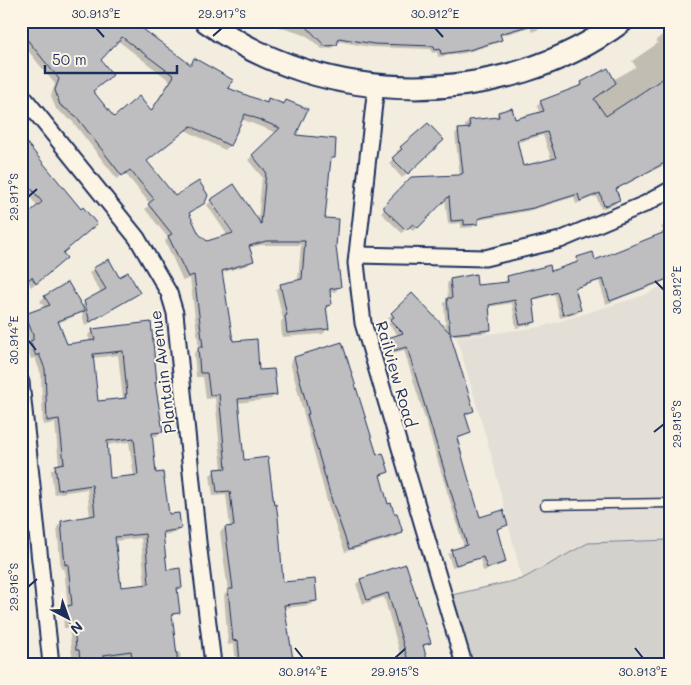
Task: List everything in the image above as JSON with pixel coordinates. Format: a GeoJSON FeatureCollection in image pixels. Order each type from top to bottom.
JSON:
{"type":"FeatureCollection","features":[{"type":"Feature","properties":{"kind":"street"},"geometry":{"type":"LineString","coordinates":[[206,21],[223,34],[265,58],[321,76],[376,86],[410,87],[476,83],[524,70],[576,50],[622,21]]}},
{"type":"Feature","properties":{"kind":"street","name":"Railview Road"},"geometry":{"type":"LineString","coordinates":[[376,86],[356,263],[363,323],[464,664]]}},
{"type":"Feature","properties":{"kind":"street","name":"Plantain Avenue"},"geometry":{"type":"LineString","coordinates":[[21,94],[137,238],[169,293],[175,313],[198,542],[213,664]]}},
{"type":"Feature","properties":{"kind":"street"},"geometry":{"type":"LineString","coordinates":[[357,255],[485,258],[560,240],[645,204],[670,190]]}},
{"type":"Feature","properties":{"kind":"street"},"geometry":{"type":"LineString","coordinates":[[21,382],[51,664]]}},
{"type":"Feature","properties":{"kind":"lane"},"geometry":{"type":"LineString","coordinates":[[545,505],[670,503]]}},
{"type":"Feature","properties":{"kind":"shaded area"},"geometry":{"type":"Polygon","coordinates":[[[670,282],[670,540],[588,543],[522,579],[491,454],[457,338],[541,327],[642,296],[670,282]]]}},
{"type":"Feature","properties":{"kind":"shaded area"},"geometry":{"type":"Polygon","coordinates":[[[670,540],[670,664],[463,664],[443,597],[522,579],[588,543],[670,540]]]}},
{"type":"Feature","properties":{"kind":"building"},"geometry":{"type":"Polygon","coordinates":[[[21,21],[136,21],[135,23],[191,65],[194,58],[233,80],[228,88],[267,103],[268,98],[284,104],[286,100],[308,109],[296,135],[336,139],[335,158],[331,158],[325,218],[338,219],[336,247],[341,287],[330,289],[331,305],[326,306],[329,329],[287,333],[285,316],[287,315],[280,284],[302,279],[305,241],[266,241],[249,246],[254,261],[222,271],[233,341],[257,339],[259,370],[274,369],[277,395],[238,399],[244,460],[268,457],[274,505],[276,504],[278,517],[283,582],[315,579],[317,601],[284,605],[293,659],[267,662],[267,664],[240,664],[238,640],[233,641],[228,589],[233,589],[225,527],[234,526],[230,491],[217,492],[214,469],[226,468],[219,394],[210,395],[207,373],[200,373],[198,347],[203,347],[194,275],[188,277],[168,236],[172,234],[148,204],[154,199],[130,170],[122,176],[76,116],[60,105],[55,90],[59,79],[21,32],[21,21]],[[122,37],[101,60],[113,75],[93,91],[114,117],[139,96],[151,111],[174,76],[122,37]],[[245,114],[230,146],[191,126],[147,161],[175,196],[199,181],[208,195],[205,203],[189,213],[199,234],[207,241],[233,233],[210,200],[234,184],[261,224],[266,172],[252,155],[280,128],[245,114]]]}},
{"type":"Feature","properties":{"kind":"building"},"geometry":{"type":"Polygon","coordinates":[[[301,21],[358,21],[397,28],[397,25],[432,26],[431,21],[530,21],[531,25],[500,34],[502,40],[469,50],[441,54],[440,49],[435,50],[434,46],[374,44],[339,38],[337,45],[325,46],[301,21]]]}},
{"type":"Feature","properties":{"kind":"building"},"geometry":{"type":"Polygon","coordinates":[[[608,68],[616,83],[594,99],[606,116],[670,74],[670,160],[616,189],[620,200],[604,206],[600,193],[580,201],[578,194],[533,208],[484,217],[478,219],[478,224],[464,225],[464,220],[451,221],[449,196],[418,228],[413,224],[406,230],[384,209],[384,205],[411,177],[459,175],[463,173],[458,129],[470,128],[469,120],[499,117],[498,112],[512,108],[515,119],[544,111],[540,101],[582,85],[581,82],[608,68]],[[547,132],[517,140],[523,166],[556,158],[547,132]]]}},
{"type":"Feature","properties":{"kind":"building"},"geometry":{"type":"Polygon","coordinates":[[[428,123],[444,140],[408,174],[392,158],[402,149],[400,147],[428,123]]]}},
{"type":"Feature","properties":{"kind":"building"},"geometry":{"type":"Polygon","coordinates":[[[21,136],[81,209],[83,207],[97,224],[63,253],[67,258],[36,284],[32,277],[21,285],[21,219],[42,202],[21,176],[21,136]]]}},
{"type":"Feature","properties":{"kind":"building"},"geometry":{"type":"Polygon","coordinates":[[[670,230],[670,278],[610,301],[603,279],[575,288],[581,310],[563,315],[557,292],[533,299],[536,322],[520,325],[515,300],[489,305],[491,330],[450,334],[474,411],[465,414],[471,433],[457,438],[480,517],[503,510],[508,525],[497,529],[506,562],[487,568],[483,557],[456,565],[451,550],[467,545],[407,347],[392,351],[388,338],[403,333],[390,320],[394,317],[391,313],[412,293],[450,333],[447,298],[452,298],[450,279],[476,274],[477,285],[508,282],[507,276],[550,265],[551,271],[578,262],[577,257],[593,252],[595,260],[670,230]]]}},
{"type":"Feature","properties":{"kind":"building"},"geometry":{"type":"Polygon","coordinates":[[[109,259],[119,277],[128,272],[140,293],[90,322],[84,301],[106,289],[93,268],[109,259]]]}},
{"type":"Feature","properties":{"kind":"building"},"geometry":{"type":"Polygon","coordinates":[[[68,282],[85,311],[58,321],[67,344],[95,340],[92,329],[151,322],[157,382],[155,382],[163,432],[152,433],[156,473],[163,472],[169,514],[179,513],[181,529],[163,532],[167,570],[180,568],[182,588],[177,588],[180,613],[172,614],[178,664],[133,664],[131,651],[104,655],[104,659],[80,661],[79,650],[76,650],[74,624],[69,624],[67,606],[72,605],[68,564],[65,565],[61,521],[95,515],[92,485],[58,490],[55,465],[64,463],[59,419],[47,421],[45,369],[39,354],[36,356],[30,341],[33,340],[33,335],[25,314],[50,305],[44,296],[68,282]],[[123,351],[93,354],[98,401],[126,398],[123,351]],[[134,438],[107,441],[110,478],[138,475],[134,438]],[[145,534],[115,537],[121,587],[149,584],[145,534]]]}},
{"type":"Feature","properties":{"kind":"building"},"geometry":{"type":"Polygon","coordinates":[[[342,342],[377,455],[383,453],[389,472],[380,475],[388,504],[391,503],[394,513],[397,513],[403,533],[349,549],[332,501],[307,414],[309,414],[294,357],[342,342]]]}},
{"type":"Feature","properties":{"kind":"building"},"geometry":{"type":"Polygon","coordinates":[[[406,564],[431,643],[423,645],[428,664],[409,664],[388,593],[367,600],[360,579],[406,564]]]}}]}
